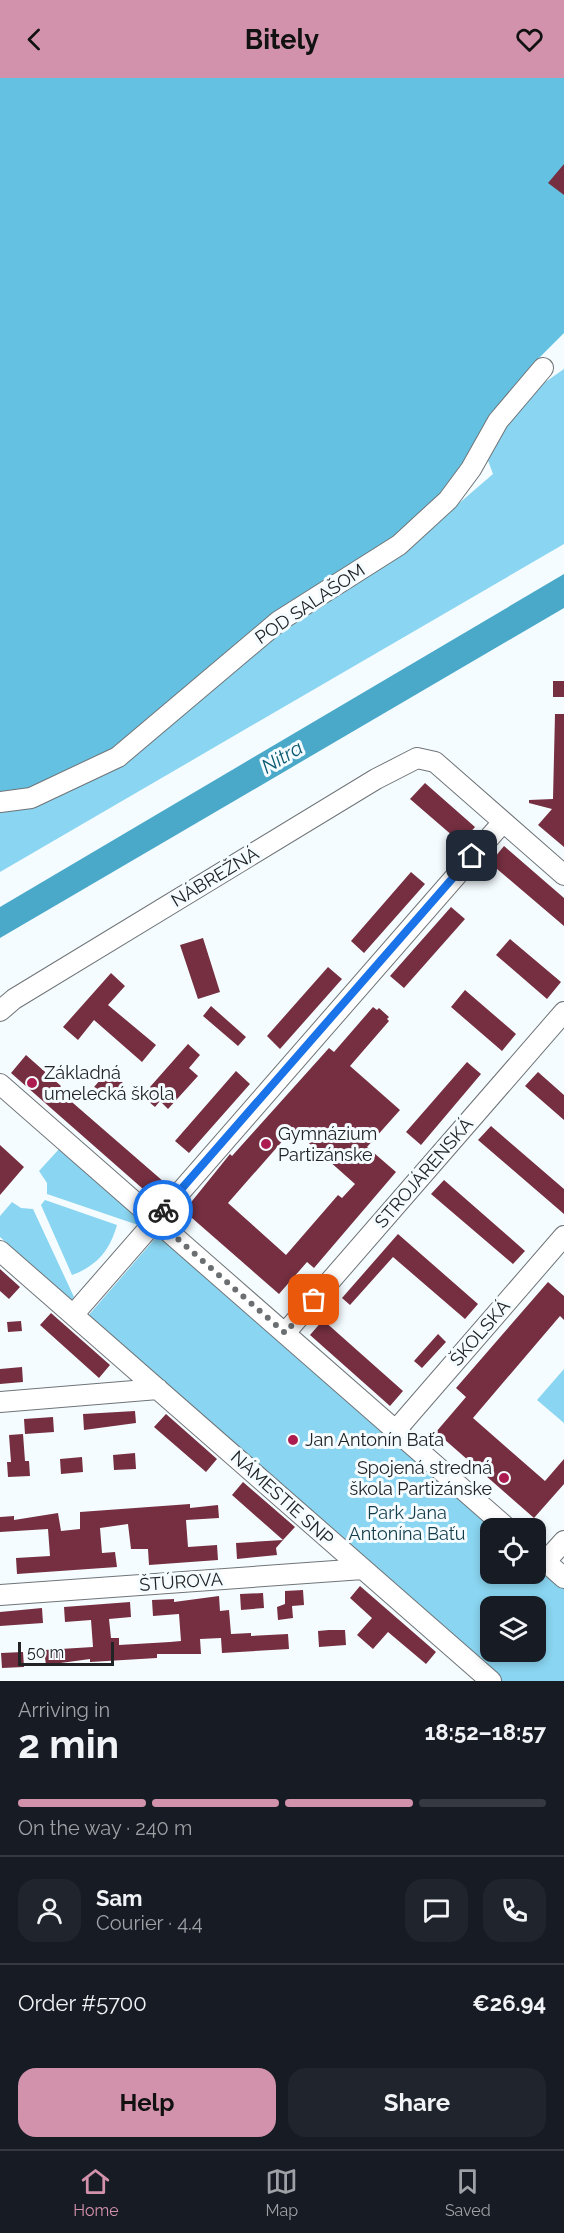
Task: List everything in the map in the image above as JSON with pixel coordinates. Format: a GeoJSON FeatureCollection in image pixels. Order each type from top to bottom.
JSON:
{"type":"FeatureCollection","features":[{"type":"Feature","properties":{"kind":"street","name":"POD SALAŠOM"},"geometry":{"type":"LineString","coordinates":[[0,802],[31,798],[118,757],[279,621],[399,545],[448,500],[471,469],[498,421],[543,368]]}},
{"type":"Feature","properties":{"kind":"street","name":"NÁBREŽNÁ"},"geometry":{"type":"LineString","coordinates":[[0,1011],[14,999],[376,779],[417,758],[435,762],[503,822]]}},
{"type":"Feature","properties":{"kind":"street"},"geometry":{"type":"LineString","coordinates":[[73,1315],[503,822],[564,875]]}},
{"type":"Feature","properties":{"kind":"street","name":"STROJÁRENSKÁ"},"geometry":{"type":"LineString","coordinates":[[285,1333],[564,1012]]}},
{"type":"Feature","properties":{"kind":"street"},"geometry":{"type":"LineString","coordinates":[[0,1084],[496,1518]]}},
{"type":"Feature","properties":{"kind":"street","name":"ŠKOLSKÁ"},"geometry":{"type":"LineString","coordinates":[[396,1431],[564,1236]]}},
{"type":"Feature","properties":{"kind":"street","name":"NÁMESTIE SNP"},"geometry":{"type":"LineString","coordinates":[[0,1251],[491,1681]]}},
{"type":"Feature","properties":{"kind":"street"},"geometry":{"type":"LineString","coordinates":[[0,1402],[158,1389]]}},
{"type":"Feature","properties":{"kind":"street"},"geometry":{"type":"LineString","coordinates":[[546,1554],[564,1540]]}},
{"type":"Feature","properties":{"kind":"street"},"geometry":{"type":"LineString","coordinates":[[546,1563],[564,1578]]}},
{"type":"Feature","properties":{"kind":"street","name":"ŠTÚROVA"},"geometry":{"type":"LineString","coordinates":[[0,1595],[363,1569]]}},
{"type":"Feature","properties":{"kind":"green space"},"geometry":{"type":"Polygon","coordinates":[[[564,369],[564,544],[0,872],[0,808],[399,555],[493,474],[486,455],[531,392],[564,369]]]}},
{"type":"Feature","properties":{"kind":"green space"},"geometry":{"type":"Polygon","coordinates":[[[60,1148],[141,1220],[138,1225],[47,1194],[47,1183],[39,1171],[60,1148]]]}},
{"type":"Feature","properties":{"kind":"green space"},"geometry":{"type":"Polygon","coordinates":[[[45,1200],[117,1225],[111,1242],[89,1267],[72,1275],[41,1205],[45,1200]]]}},
{"type":"Feature","properties":{"kind":"green space"},"geometry":{"type":"Polygon","coordinates":[[[12,1202],[21,1208],[33,1209],[74,1297],[71,1301],[0,1237],[0,1216],[12,1202]]]}},
{"type":"Feature","properties":{"kind":"green space","name":"Park Jana Antonína Baťu"},"geometry":{"type":"Polygon","coordinates":[[[159,1234],[486,1518],[480,1518],[480,1584],[546,1584],[546,1571],[564,1587],[564,1681],[501,1681],[87,1317],[159,1234]]]}},
{"type":"Feature","properties":{"kind":"green space"},"geometry":{"type":"Polygon","coordinates":[[[564,1369],[564,1423],[537,1400],[564,1369]]]}},
{"type":"Feature","properties":{"kind":"shaded area"},"geometry":{"type":"Polygon","coordinates":[[[0,78],[564,78],[564,333],[540,357],[428,513],[123,747],[30,794],[0,798],[0,78]]]}},
{"type":"Feature","properties":{"kind":"water","name":"Nitra"},"geometry":{"type":"Polygon","coordinates":[[[564,574],[564,608],[0,938],[0,907],[564,574]]]}},
{"type":"Feature","properties":{"kind":"building"},"geometry":{"type":"Polygon","coordinates":[[[564,164],[564,195],[548,183],[564,164]]]}},
{"type":"Feature","properties":{"kind":"building"},"geometry":{"type":"Polygon","coordinates":[[[553,681],[564,681],[564,697],[553,697],[553,681]]]}},
{"type":"Feature","properties":{"kind":"building"},"geometry":{"type":"Polygon","coordinates":[[[555,714],[564,714],[564,847],[538,825],[552,809],[529,803],[529,800],[553,799],[555,714]]]}},
{"type":"Feature","properties":{"kind":"building"},"geometry":{"type":"Polygon","coordinates":[[[425,783],[475,827],[461,843],[410,799],[425,783]]]}},
{"type":"Feature","properties":{"kind":"building"},"geometry":{"type":"Polygon","coordinates":[[[504,846],[564,898],[564,926],[490,863],[504,846]]]}},
{"type":"Feature","properties":{"kind":"building"},"geometry":{"type":"Polygon","coordinates":[[[411,872],[425,884],[364,953],[351,941],[411,872]]]}},
{"type":"Feature","properties":{"kind":"building"},"geometry":{"type":"Polygon","coordinates":[[[451,907],[465,919],[404,988],[390,976],[451,907]]]}},
{"type":"Feature","properties":{"kind":"building"},"geometry":{"type":"Polygon","coordinates":[[[203,938],[220,992],[198,999],[180,945],[203,938]]]}},
{"type":"Feature","properties":{"kind":"building"},"geometry":{"type":"Polygon","coordinates":[[[510,939],[561,982],[547,999],[496,955],[510,939]]]}},
{"type":"Feature","properties":{"kind":"building"},"geometry":{"type":"Polygon","coordinates":[[[328,967],[342,979],[280,1049],[267,1036],[328,967]]]}},
{"type":"Feature","properties":{"kind":"building"},"geometry":{"type":"Polygon","coordinates":[[[111,973],[125,986],[108,1005],[156,1045],[142,1062],[94,1020],[78,1040],[63,1027],[111,973]]]}},
{"type":"Feature","properties":{"kind":"building"},"geometry":{"type":"Polygon","coordinates":[[[465,990],[516,1034],[502,1051],[451,1007],[465,990]]]}},
{"type":"Feature","properties":{"kind":"building"},"geometry":{"type":"Polygon","coordinates":[[[211,1006],[246,1037],[238,1046],[203,1016],[211,1006]]]}},
{"type":"Feature","properties":{"kind":"building"},"geometry":{"type":"Polygon","coordinates":[[[373,1007],[377,1010],[379,1008],[389,1017],[387,1019],[389,1021],[350,1066],[400,1110],[367,1147],[396,1172],[314,1268],[307,1262],[279,1294],[184,1211],[230,1154],[232,1156],[329,1048],[334,1052],[373,1007]],[[293,1129],[228,1203],[286,1255],[338,1195],[342,1198],[355,1184],[293,1129]]]}},
{"type":"Feature","properties":{"kind":"building"},"geometry":{"type":"Polygon","coordinates":[[[188,1044],[200,1055],[189,1068],[198,1076],[168,1109],[160,1101],[155,1107],[142,1096],[188,1044]]]}},
{"type":"Feature","properties":{"kind":"building"},"geometry":{"type":"Polygon","coordinates":[[[26,1055],[61,1086],[58,1090],[164,1182],[151,1196],[11,1073],[26,1055]]]}},
{"type":"Feature","properties":{"kind":"building"},"geometry":{"type":"Polygon","coordinates":[[[467,1062],[481,1074],[421,1145],[406,1132],[467,1062]]]}},
{"type":"Feature","properties":{"kind":"building"},"geometry":{"type":"Polygon","coordinates":[[[108,1071],[123,1083],[108,1099],[94,1087],[108,1071]]]}},
{"type":"Feature","properties":{"kind":"building"},"geometry":{"type":"Polygon","coordinates":[[[236,1071],[250,1084],[189,1153],[175,1141],[236,1071]]]}},
{"type":"Feature","properties":{"kind":"building"},"geometry":{"type":"Polygon","coordinates":[[[538,1072],[564,1095],[564,1120],[525,1086],[538,1072]]]}},
{"type":"Feature","properties":{"kind":"building"},"geometry":{"type":"Polygon","coordinates":[[[491,1126],[564,1189],[564,1214],[478,1140],[491,1126]]]}},
{"type":"Feature","properties":{"kind":"building"},"geometry":{"type":"Polygon","coordinates":[[[0,1145],[24,1167],[0,1195],[0,1145]]]}},
{"type":"Feature","properties":{"kind":"building"},"geometry":{"type":"Polygon","coordinates":[[[444,1180],[525,1251],[513,1264],[431,1194],[444,1180]]]}},
{"type":"Feature","properties":{"kind":"building"},"geometry":{"type":"Polygon","coordinates":[[[398,1234],[478,1304],[465,1319],[393,1257],[350,1305],[342,1298],[398,1234]]]}},
{"type":"Feature","properties":{"kind":"building"},"geometry":{"type":"Polygon","coordinates":[[[0,1269],[20,1287],[9,1299],[0,1291],[0,1269]]]}},
{"type":"Feature","properties":{"kind":"building"},"geometry":{"type":"Polygon","coordinates":[[[548,1282],[564,1296],[564,1320],[560,1316],[473,1418],[545,1481],[564,1459],[564,1484],[534,1518],[436,1432],[466,1397],[456,1388],[548,1282]]]}},
{"type":"Feature","properties":{"kind":"building"},"geometry":{"type":"Polygon","coordinates":[[[51,1313],[110,1365],[99,1378],[40,1325],[51,1313]]]}},
{"type":"Feature","properties":{"kind":"building"},"geometry":{"type":"Polygon","coordinates":[[[323,1320],[403,1391],[390,1406],[310,1335],[323,1320]]]}},
{"type":"Feature","properties":{"kind":"building"},"geometry":{"type":"Polygon","coordinates":[[[21,1321],[22,1331],[8,1332],[7,1322],[21,1321]]]}},
{"type":"Feature","properties":{"kind":"building"},"geometry":{"type":"Polygon","coordinates":[[[438,1334],[446,1342],[422,1368],[414,1361],[438,1334]]]}},
{"type":"Feature","properties":{"kind":"building"},"geometry":{"type":"Polygon","coordinates":[[[22,1367],[23,1382],[0,1384],[0,1369],[22,1367]]]}},
{"type":"Feature","properties":{"kind":"building"},"geometry":{"type":"Polygon","coordinates":[[[135,1411],[136,1423],[84,1430],[83,1414],[135,1411]]]}},
{"type":"Feature","properties":{"kind":"building"},"geometry":{"type":"Polygon","coordinates":[[[166,1414],[217,1459],[206,1472],[154,1427],[166,1414]]]}},
{"type":"Feature","properties":{"kind":"building"},"geometry":{"type":"Polygon","coordinates":[[[53,1417],[54,1432],[25,1434],[24,1419],[53,1417]]]}},
{"type":"Feature","properties":{"kind":"building"},"geometry":{"type":"Polygon","coordinates":[[[23,1434],[25,1461],[29,1461],[30,1476],[8,1477],[7,1462],[11,1462],[9,1435],[23,1434]]]}},
{"type":"Feature","properties":{"kind":"building"},"geometry":{"type":"Polygon","coordinates":[[[135,1453],[136,1469],[114,1470],[113,1455],[135,1453]]]}},
{"type":"Feature","properties":{"kind":"building"},"geometry":{"type":"Polygon","coordinates":[[[82,1457],[83,1472],[61,1474],[60,1459],[82,1457]]]}},
{"type":"Feature","properties":{"kind":"building"},"geometry":{"type":"Polygon","coordinates":[[[243,1482],[295,1527],[283,1540],[232,1495],[243,1482]]]}},
{"type":"Feature","properties":{"kind":"building"},"geometry":{"type":"Polygon","coordinates":[[[190,1504],[190,1508],[218,1505],[219,1518],[186,1520],[188,1547],[217,1545],[218,1560],[149,1565],[148,1549],[131,1549],[128,1524],[100,1528],[102,1553],[115,1552],[117,1567],[17,1574],[16,1558],[50,1556],[48,1529],[0,1532],[0,1517],[14,1516],[14,1520],[58,1513],[61,1531],[80,1529],[80,1512],[190,1504]]]}},
{"type":"Feature","properties":{"kind":"building"},"geometry":{"type":"Polygon","coordinates":[[[283,1540],[276,1548],[277,1555],[237,1559],[236,1543],[283,1540]]]}},
{"type":"Feature","properties":{"kind":"building"},"geometry":{"type":"Polygon","coordinates":[[[360,1586],[436,1652],[426,1664],[388,1632],[373,1649],[357,1635],[372,1618],[350,1598],[360,1586]]]}},
{"type":"Feature","properties":{"kind":"building"},"geometry":{"type":"Polygon","coordinates":[[[303,1590],[304,1605],[292,1606],[293,1618],[278,1620],[277,1607],[285,1604],[285,1591],[303,1590]]]}},
{"type":"Feature","properties":{"kind":"building"},"geometry":{"type":"Polygon","coordinates":[[[263,1593],[264,1608],[241,1610],[240,1594],[263,1593]]]}},
{"type":"Feature","properties":{"kind":"building"},"geometry":{"type":"Polygon","coordinates":[[[219,1596],[220,1611],[229,1610],[231,1634],[251,1633],[251,1636],[288,1634],[289,1649],[222,1653],[221,1638],[200,1639],[201,1654],[157,1654],[157,1658],[90,1662],[90,1659],[46,1665],[44,1650],[93,1647],[91,1620],[65,1622],[64,1607],[130,1602],[131,1617],[109,1619],[111,1638],[119,1638],[119,1645],[170,1642],[181,1641],[179,1614],[153,1616],[152,1600],[174,1599],[174,1602],[219,1596]]]}},
{"type":"Feature","properties":{"kind":"building"},"geometry":{"type":"Polygon","coordinates":[[[42,1608],[43,1623],[0,1626],[0,1612],[42,1608]]]}},
{"type":"Feature","properties":{"kind":"building"},"geometry":{"type":"Polygon","coordinates":[[[345,1630],[346,1645],[319,1647],[318,1631],[345,1630]]]}},
{"type":"Feature","properties":{"kind":"building"},"geometry":{"type":"Polygon","coordinates":[[[23,1652],[24,1667],[2,1668],[1,1653],[23,1652]]]}},
{"type":"Feature","properties":{"kind":"way so far"},"geometry":{"type":"LineString","coordinates":[[163,1210],[155,1219],[285,1333],[314,1300]]}},
{"type":"Feature","properties":{"kind":"place","name":"Základná umelecká škola"},"geometry":{"type":"Point","coordinates":[32,1083]}},
{"type":"Feature","properties":{"kind":"place","name":"Gymnázium Partizánske"},"geometry":{"type":"Point","coordinates":[266,1144]}},
{"type":"Feature","properties":{"kind":"place","name":"Jan Antonín Baťa"},"geometry":{"type":"Point","coordinates":[293,1440]}},
{"type":"Feature","properties":{"kind":"place","name":"Spojená stredná škola Partizánske"},"geometry":{"type":"Point","coordinates":[504,1478]}},
{"type":"Feature","properties":{"kind":"route"},"geometry":{"type":"LineString","coordinates":[[163,1210],[472,856]]}}]}
